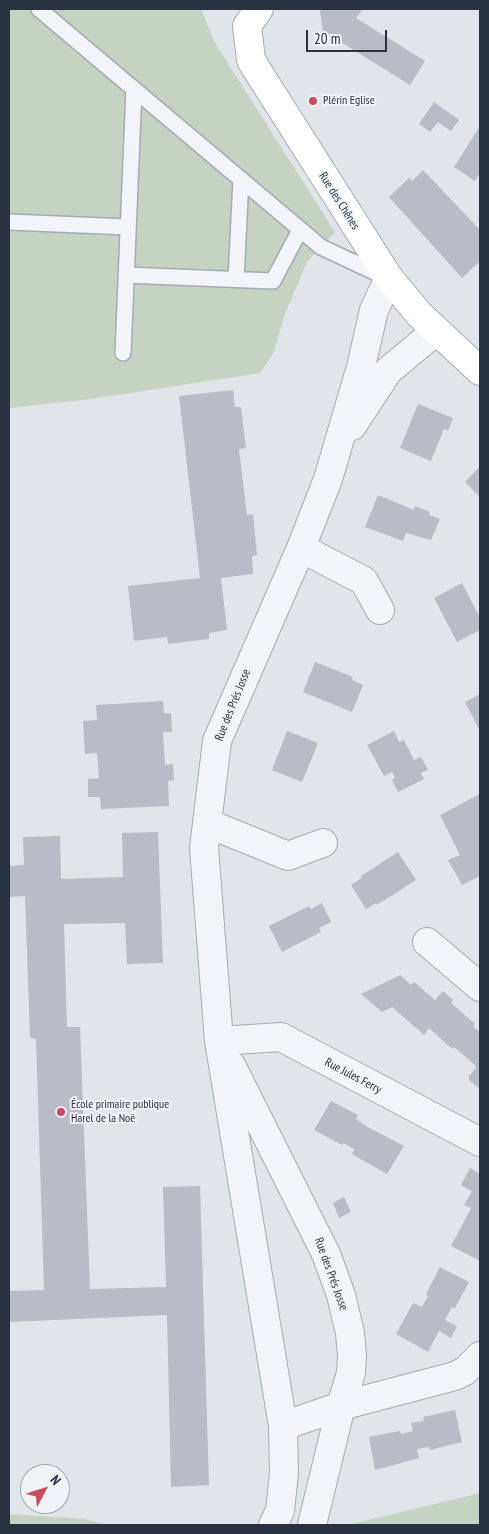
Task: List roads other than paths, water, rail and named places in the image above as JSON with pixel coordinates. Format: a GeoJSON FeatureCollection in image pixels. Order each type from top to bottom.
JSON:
{"type":"FeatureCollection","features":[{"type":"Feature","properties":{"kind":"street","name":"Rue des Chênes"},"geometry":{"type":"LineString","coordinates":[[259,9],[248,26],[250,60],[388,278],[436,331],[480,371]]}},
{"type":"Feature","properties":{"kind":"street","name":"Rue des Prés Josse"},"geometry":{"type":"LineString","coordinates":[[273,1525],[280,1511],[284,1473],[283,1426],[219,1041],[204,848],[217,741],[301,548],[339,446],[361,367],[374,310],[388,278]]}},
{"type":"Feature","properties":{"kind":"street","name":"Rue des Prés Josse"},"geometry":{"type":"LineString","coordinates":[[339,446],[388,371],[436,331]]}},
{"type":"Feature","properties":{"kind":"street"},"geometry":{"type":"LineString","coordinates":[[301,548],[364,581],[380,610]]}},
{"type":"Feature","properties":{"kind":"street"},"geometry":{"type":"LineString","coordinates":[[207,822],[288,856],[324,843]]}},
{"type":"Feature","properties":{"kind":"street"},"geometry":{"type":"LineString","coordinates":[[426,942],[480,988]]}},
{"type":"Feature","properties":{"kind":"street","name":"Rue Jules Ferry"},"geometry":{"type":"LineString","coordinates":[[219,1041],[281,1037],[480,1142]]}},
{"type":"Feature","properties":{"kind":"street","name":"Rue des Prés Josse"},"geometry":{"type":"LineString","coordinates":[[219,1041],[326,1254],[341,1295],[352,1355],[351,1373],[312,1525]]}},
{"type":"Feature","properties":{"kind":"street"},"geometry":{"type":"LineString","coordinates":[[283,1426],[341,1406],[455,1376],[470,1367],[480,1356]]}},
{"type":"Feature","properties":{"kind":"lane"},"geometry":{"type":"LineString","coordinates":[[39,9],[321,247],[388,278]]}},
{"type":"Feature","properties":{"kind":"lane"},"geometry":{"type":"LineString","coordinates":[[123,353],[134,89]]}},
{"type":"Feature","properties":{"kind":"lane"},"geometry":{"type":"LineString","coordinates":[[236,279],[241,179]]}},
{"type":"Feature","properties":{"kind":"lane"},"geometry":{"type":"LineString","coordinates":[[9,222],[128,227]]}},
{"type":"Feature","properties":{"kind":"lane"},"geometry":{"type":"LineString","coordinates":[[126,275],[273,281],[300,230]]}},
{"type":"Feature","properties":{"kind":"place","name":"Plérin Eglise"},"geometry":{"type":"Point","coordinates":[313,101]}},
{"type":"Feature","properties":{"kind":"place","name":"École primaire publique Harel de la Noë"},"geometry":{"type":"Point","coordinates":[61,1112]}}]}
